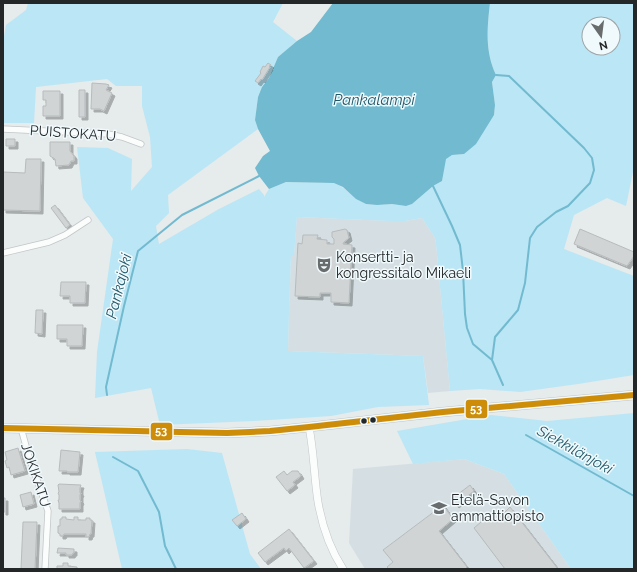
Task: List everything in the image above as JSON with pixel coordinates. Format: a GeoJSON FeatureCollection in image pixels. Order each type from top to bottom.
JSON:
{"type":"FeatureCollection","features":[{"type":"Feature","properties":{"kind":"main road"},"geometry":{"type":"LineString","coordinates":[[3,428],[226,433],[270,431],[451,411],[634,395]]}},
{"type":"Feature","properties":{"kind":"street","name":"PUISTOKATU"},"geometry":{"type":"LineString","coordinates":[[3,129],[108,134],[141,144]]}},
{"type":"Feature","properties":{"kind":"street"},"geometry":{"type":"LineString","coordinates":[[3,253],[49,242],[65,235],[88,220]]}},
{"type":"Feature","properties":{"kind":"street"},"geometry":{"type":"LineString","coordinates":[[309,427],[318,502],[323,524],[330,545],[343,569]]}},
{"type":"Feature","properties":{"kind":"street","name":"JOKIKATU"},"geometry":{"type":"LineString","coordinates":[[22,428],[29,456],[48,511],[45,569]]}},
{"type":"Feature","properties":{"kind":"shaded area"},"geometry":{"type":"Polygon","coordinates":[[[28,3],[283,3],[273,22],[297,41],[278,57],[269,78],[262,87],[258,97],[255,120],[258,129],[168,195],[169,213],[156,226],[159,244],[219,209],[259,189],[264,197],[269,189],[286,182],[335,183],[345,189],[356,199],[366,204],[392,204],[406,206],[412,204],[433,186],[442,181],[445,159],[452,155],[464,154],[494,115],[495,105],[492,82],[496,75],[488,49],[490,3],[634,3],[634,177],[633,172],[626,206],[607,198],[574,215],[564,249],[634,276],[634,375],[520,392],[480,389],[450,391],[436,244],[435,238],[422,218],[405,221],[390,221],[297,217],[294,256],[291,256],[288,351],[423,356],[429,405],[378,407],[331,416],[160,425],[151,388],[95,398],[97,352],[113,239],[83,198],[77,147],[108,148],[132,159],[131,191],[152,167],[150,137],[142,106],[142,86],[116,86],[107,79],[36,87],[34,123],[3,123],[3,36],[6,25],[26,10],[28,3]]]}},
{"type":"Feature","properties":{"kind":"shaded area"},"geometry":{"type":"Polygon","coordinates":[[[297,217],[390,221],[405,221],[422,218],[435,238],[436,244],[450,391],[428,393],[423,356],[288,351],[291,256],[294,255],[297,217]]]}},
{"type":"Feature","properties":{"kind":"shaded area"},"geometry":{"type":"Polygon","coordinates":[[[634,413],[634,569],[571,569],[504,474],[464,459],[413,464],[397,431],[491,415],[547,421],[634,413]]]}},
{"type":"Feature","properties":{"kind":"shaded area"},"geometry":{"type":"Polygon","coordinates":[[[187,449],[222,453],[250,554],[261,569],[122,569],[95,452],[187,449]]]}},
{"type":"Feature","properties":{"kind":"shaded area","name":"Etelä-Savon ammattiopisto"},"geometry":{"type":"Polygon","coordinates":[[[464,459],[504,474],[571,569],[365,569],[349,543],[353,469],[464,459]]]}},
{"type":"Feature","properties":{"kind":"water","name":"Pankalampi"},"geometry":{"type":"Polygon","coordinates":[[[333,3],[490,3],[488,49],[496,75],[492,82],[495,105],[494,115],[476,144],[464,154],[452,155],[446,159],[442,181],[433,186],[412,204],[406,206],[392,204],[366,204],[356,199],[343,187],[334,183],[286,182],[269,189],[255,168],[263,156],[270,151],[258,129],[255,120],[258,97],[262,87],[269,78],[278,57],[297,41],[311,32],[333,3]]]}},
{"type":"Feature","properties":{"kind":"building"},"geometry":{"type":"Polygon","coordinates":[[[268,63],[271,65],[269,66],[270,67],[262,80],[261,79],[258,83],[255,81],[261,73],[260,72],[263,66],[265,67],[268,63]]]}},
{"type":"Feature","properties":{"kind":"building"},"geometry":{"type":"Polygon","coordinates":[[[92,83],[109,85],[106,90],[112,93],[104,111],[100,109],[91,109],[92,83]]]}},
{"type":"Feature","properties":{"kind":"building"},"geometry":{"type":"Polygon","coordinates":[[[79,90],[85,90],[85,117],[79,117],[79,90]]]}},
{"type":"Feature","properties":{"kind":"building"},"geometry":{"type":"Polygon","coordinates":[[[43,91],[60,91],[60,116],[43,116],[43,106],[46,106],[46,100],[43,100],[43,91]]]}},
{"type":"Feature","properties":{"kind":"building"},"geometry":{"type":"Polygon","coordinates":[[[6,139],[15,139],[15,146],[6,146],[6,139]]]}},
{"type":"Feature","properties":{"kind":"building"},"geometry":{"type":"Polygon","coordinates":[[[50,142],[70,142],[70,151],[74,156],[74,161],[71,161],[69,165],[56,166],[55,159],[50,156],[50,142]]]}},
{"type":"Feature","properties":{"kind":"building"},"geometry":{"type":"Polygon","coordinates":[[[26,159],[41,159],[40,211],[3,210],[3,172],[25,173],[26,159]]]}},
{"type":"Feature","properties":{"kind":"building"},"geometry":{"type":"Polygon","coordinates":[[[55,205],[70,225],[66,228],[51,208],[55,205]]]}},
{"type":"Feature","properties":{"kind":"building","name":"Konsertti- ja kongressitalo Mikaeli"},"geometry":{"type":"Polygon","coordinates":[[[345,229],[347,230],[349,238],[343,244],[352,245],[349,303],[331,302],[331,293],[320,293],[320,297],[295,296],[298,243],[302,244],[303,235],[318,235],[317,239],[327,240],[327,244],[334,244],[332,232],[345,229]]]}},
{"type":"Feature","properties":{"kind":"building"},"geometry":{"type":"Polygon","coordinates":[[[580,229],[634,252],[634,256],[627,266],[574,244],[580,229]]]}},
{"type":"Feature","properties":{"kind":"building"},"geometry":{"type":"Polygon","coordinates":[[[61,282],[86,282],[85,303],[70,303],[70,296],[60,296],[61,282]]]}},
{"type":"Feature","properties":{"kind":"building"},"geometry":{"type":"Polygon","coordinates":[[[36,310],[43,310],[42,334],[35,333],[36,310]]]}},
{"type":"Feature","properties":{"kind":"building"},"geometry":{"type":"Polygon","coordinates":[[[57,325],[83,325],[82,346],[67,346],[67,339],[57,339],[57,325]]]}},
{"type":"Feature","properties":{"kind":"building"},"geometry":{"type":"Polygon","coordinates":[[[18,448],[25,471],[11,475],[9,467],[7,468],[5,461],[7,460],[5,452],[18,448]]]}},
{"type":"Feature","properties":{"kind":"building"},"geometry":{"type":"Polygon","coordinates":[[[61,450],[80,452],[78,472],[59,471],[61,450]]]}},
{"type":"Feature","properties":{"kind":"building"},"geometry":{"type":"Polygon","coordinates":[[[284,471],[287,475],[292,471],[298,471],[301,476],[293,482],[295,485],[287,491],[276,477],[284,471]]]}},
{"type":"Feature","properties":{"kind":"building"},"geometry":{"type":"Polygon","coordinates":[[[59,484],[81,485],[80,509],[59,509],[59,484]]]}},
{"type":"Feature","properties":{"kind":"building"},"geometry":{"type":"Polygon","coordinates":[[[470,485],[474,491],[456,505],[452,499],[470,485]]]}},
{"type":"Feature","properties":{"kind":"building"},"geometry":{"type":"Polygon","coordinates":[[[31,492],[34,504],[23,507],[20,495],[31,492]]]}},
{"type":"Feature","properties":{"kind":"building"},"geometry":{"type":"Polygon","coordinates":[[[3,498],[5,498],[5,512],[3,512],[3,498]]]}},
{"type":"Feature","properties":{"kind":"building"},"geometry":{"type":"Polygon","coordinates":[[[443,505],[453,519],[439,531],[467,567],[465,569],[389,569],[387,567],[393,562],[383,550],[443,505]]]}},
{"type":"Feature","properties":{"kind":"building"},"geometry":{"type":"Polygon","coordinates":[[[510,507],[558,569],[505,569],[474,528],[495,510],[503,522],[508,518],[503,514],[510,507]]]}},
{"type":"Feature","properties":{"kind":"building"},"geometry":{"type":"Polygon","coordinates":[[[242,513],[246,519],[237,526],[232,520],[242,513]]]}},
{"type":"Feature","properties":{"kind":"building"},"geometry":{"type":"Polygon","coordinates":[[[62,517],[74,520],[74,517],[78,517],[78,520],[86,520],[86,518],[90,518],[90,520],[92,520],[91,534],[89,537],[86,537],[86,534],[64,534],[63,536],[60,536],[58,533],[58,526],[60,526],[60,519],[62,519],[62,517]]]}},
{"type":"Feature","properties":{"kind":"building"},"geometry":{"type":"Polygon","coordinates":[[[23,522],[37,522],[35,569],[21,569],[23,522]]]}},
{"type":"Feature","properties":{"kind":"building"},"geometry":{"type":"Polygon","coordinates":[[[289,529],[314,561],[304,568],[289,548],[286,551],[284,548],[265,562],[258,553],[289,529]]]}},
{"type":"Feature","properties":{"kind":"building"},"geometry":{"type":"Polygon","coordinates":[[[58,548],[74,549],[74,553],[72,555],[66,555],[66,553],[57,553],[58,548]]]}},
{"type":"Feature","properties":{"kind":"building"},"geometry":{"type":"Polygon","coordinates":[[[63,563],[68,563],[68,566],[77,567],[77,569],[57,569],[57,566],[63,566],[63,563]]]}},
{"type":"Feature","properties":{"kind":"waterway"},"geometry":{"type":"LineString","coordinates":[[492,360],[495,337],[518,310],[525,283],[530,238],[537,227],[556,212],[568,206],[590,183],[594,170],[592,158],[584,148],[509,76],[496,75]]}},
{"type":"Feature","properties":{"kind":"waterway","name":"Pankajoki"},"geometry":{"type":"LineString","coordinates":[[107,395],[106,387],[138,251],[182,215],[259,176]]}},
{"type":"Feature","properties":{"kind":"waterway","name":"Siekkilänjoki"},"geometry":{"type":"LineString","coordinates":[[433,186],[460,245],[467,328],[473,344],[492,360],[503,385]]}},
{"type":"Feature","properties":{"kind":"waterway","name":"Siekkilänjoki"},"geometry":{"type":"LineString","coordinates":[[526,435],[634,496]]}},
{"type":"Feature","properties":{"kind":"waterway","name":"Pankajoki"},"geometry":{"type":"LineString","coordinates":[[113,457],[138,471],[159,512],[165,546],[176,569]]}},
{"type":"Feature","properties":{"kind":"transit line","name":"53"},"geometry":{"type":"LineString","coordinates":[[3,428],[227,433],[270,431],[443,412],[634,395]]}},
{"type":"Feature","properties":{"kind":"place","name":"Konsertti- ja kongressitalo Mikaeli"},"geometry":{"type":"Point","coordinates":[324,265]}},
{"type":"Feature","properties":{"kind":"place","name":"Etelä-Savon ammattiopisto"},"geometry":{"type":"Point","coordinates":[439,508]}}]}
